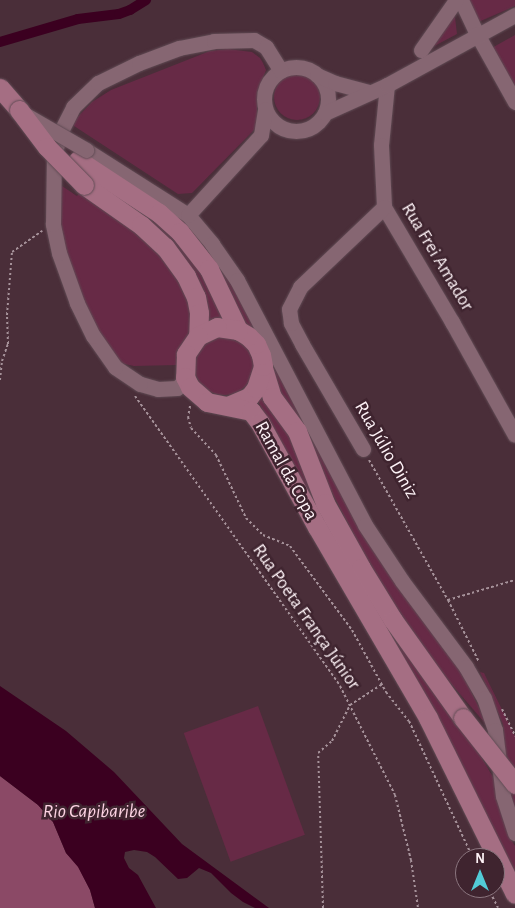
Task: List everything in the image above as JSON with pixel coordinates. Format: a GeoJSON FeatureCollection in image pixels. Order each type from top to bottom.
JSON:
{"type":"FeatureCollection","features":[{"type":"Feature","properties":{"kind":"main road"},"geometry":{"type":"LineString","coordinates":[[0,88],[47,147],[84,185],[141,225],[165,247],[186,276],[196,297],[200,313],[198,336],[186,354],[185,377],[197,396]]}},
{"type":"Feature","properties":{"kind":"main road"},"geometry":{"type":"LineString","coordinates":[[18,110],[82,155],[159,213],[180,232],[209,269],[238,330]]}},
{"type":"Feature","properties":{"kind":"main road"},"geometry":{"type":"LineString","coordinates":[[198,336],[217,328],[238,330],[262,341],[263,366],[256,388],[249,397],[230,405]]}},
{"type":"Feature","properties":{"kind":"main road","name":"Ramal da Copa"},"geometry":{"type":"LineString","coordinates":[[263,366],[266,382],[272,397],[296,431],[325,503],[360,568],[393,620],[463,718],[515,784]]}},
{"type":"Feature","properties":{"kind":"main road","name":"Ramal da Copa"},"geometry":{"type":"LineString","coordinates":[[197,396],[213,404],[230,405],[251,411],[266,431],[317,527],[428,718],[515,894]]}},
{"type":"Feature","properties":{"kind":"street"},"geometry":{"type":"LineString","coordinates":[[421,50],[456,0]]}},
{"type":"Feature","properties":{"kind":"street"},"geometry":{"type":"LineString","coordinates":[[462,0],[484,31],[515,102]]}},
{"type":"Feature","properties":{"kind":"street"},"geometry":{"type":"LineString","coordinates":[[325,113],[387,85],[515,15]]}},
{"type":"Feature","properties":{"kind":"street"},"geometry":{"type":"LineString","coordinates":[[484,31],[515,22]]}},
{"type":"Feature","properties":{"kind":"street"},"geometry":{"type":"LineString","coordinates":[[185,377],[177,388],[158,389],[140,384],[115,367],[103,352],[77,303],[59,253],[53,224],[54,156],[61,131],[73,107],[98,83],[139,63],[179,48],[221,41],[254,40],[266,47],[281,71]]}},
{"type":"Feature","properties":{"kind":"street"},"geometry":{"type":"LineString","coordinates":[[188,215],[261,135],[265,109],[265,89],[270,80],[281,71],[296,67],[335,83],[368,92]]}},
{"type":"Feature","properties":{"kind":"street"},"geometry":{"type":"LineString","coordinates":[[261,135],[288,130],[299,131],[310,128],[319,122],[325,113],[328,102],[327,91],[315,74]]}},
{"type":"Feature","properties":{"kind":"street","name":"Rua Frei Amador"},"geometry":{"type":"LineString","coordinates":[[387,85],[380,171],[384,208],[452,322],[515,436]]}},
{"type":"Feature","properties":{"kind":"street"},"geometry":{"type":"LineString","coordinates":[[265,109],[270,119],[278,126],[288,130]]}},
{"type":"Feature","properties":{"kind":"street"},"geometry":{"type":"LineString","coordinates":[[82,155],[188,215],[212,244],[237,280],[262,341],[373,538],[402,581],[466,667],[484,698],[495,730],[504,796],[515,833]]}},
{"type":"Feature","properties":{"kind":"street","name":"Rua Júlio Diniz"},"geometry":{"type":"LineString","coordinates":[[363,449],[291,323],[290,309],[300,287],[384,208]]}},
{"type":"Feature","properties":{"kind":"path"},"geometry":{"type":"LineString","coordinates":[[0,380],[2,361],[8,344],[7,315],[12,252],[53,224]]}},
{"type":"Feature","properties":{"kind":"path","name":"Rua Poeta França Júnior"},"geometry":{"type":"LineString","coordinates":[[132,391],[340,686],[395,795],[411,860],[418,908]]}},
{"type":"Feature","properties":{"kind":"path"},"geometry":{"type":"LineString","coordinates":[[197,396],[190,407],[188,417],[191,428],[216,455],[246,518],[263,535],[290,546],[352,630],[382,684],[409,721],[468,848]]}},
{"type":"Feature","properties":{"kind":"path","name":"Rua Júlio Diniz"},"geometry":{"type":"LineString","coordinates":[[363,449],[448,600],[481,668]]}},
{"type":"Feature","properties":{"kind":"path"},"geometry":{"type":"LineString","coordinates":[[448,600],[515,580]]}},
{"type":"Feature","properties":{"kind":"path"},"geometry":{"type":"LineString","coordinates":[[323,908],[318,753],[332,741],[350,705],[382,684]]}},
{"type":"Feature","properties":{"kind":"path"},"geometry":{"type":"LineString","coordinates":[[498,702],[515,736]]}},
{"type":"Feature","properties":{"kind":"shaded area"},"geometry":{"type":"Polygon","coordinates":[[[466,0],[515,0],[515,6],[476,23],[466,0]]]}},
{"type":"Feature","properties":{"kind":"shaded area"},"geometry":{"type":"Polygon","coordinates":[[[454,9],[457,34],[423,52],[454,9]]]}},
{"type":"Feature","properties":{"kind":"shaded area"},"geometry":{"type":"Polygon","coordinates":[[[515,35],[515,86],[490,49],[515,35]]]}},
{"type":"Feature","properties":{"kind":"shaded area"},"geometry":{"type":"Polygon","coordinates":[[[228,49],[252,52],[260,58],[266,70],[257,93],[257,127],[192,193],[178,194],[71,124],[92,102],[111,90],[210,51],[228,49]]]}},
{"type":"Feature","properties":{"kind":"shaded area"},"geometry":{"type":"Polygon","coordinates":[[[302,74],[314,80],[319,88],[319,106],[314,114],[306,119],[292,120],[280,114],[275,106],[274,92],[280,80],[288,75],[302,74]]]}},
{"type":"Feature","properties":{"kind":"shaded area"},"geometry":{"type":"Polygon","coordinates":[[[56,182],[77,196],[79,193],[153,241],[185,285],[195,325],[177,365],[134,366],[120,363],[108,352],[83,306],[60,236],[56,182]]]}},
{"type":"Feature","properties":{"kind":"shaded area"},"geometry":{"type":"Polygon","coordinates":[[[94,185],[131,201],[173,236],[205,279],[223,320],[206,321],[207,301],[193,271],[171,240],[147,219],[94,185]]]}},
{"type":"Feature","properties":{"kind":"shaded area"},"geometry":{"type":"Polygon","coordinates":[[[136,185],[175,212],[203,241],[236,285],[319,442],[451,651],[495,740],[484,722],[417,644],[373,572],[327,483],[304,423],[281,400],[241,326],[136,185]]]}},
{"type":"Feature","properties":{"kind":"shaded area"},"geometry":{"type":"Polygon","coordinates":[[[224,335],[240,340],[245,344],[249,349],[254,365],[249,381],[245,386],[240,390],[224,395],[208,390],[203,386],[199,381],[194,365],[199,349],[203,344],[208,340],[224,335]]]}},
{"type":"Feature","properties":{"kind":"shaded area"},"geometry":{"type":"Polygon","coordinates":[[[260,395],[284,419],[497,784],[510,838],[515,846],[515,873],[505,855],[505,848],[501,848],[297,476],[258,401],[260,395]]]}},
{"type":"Feature","properties":{"kind":"shaded area"},"geometry":{"type":"Polygon","coordinates":[[[480,672],[484,673],[515,736],[515,813],[509,799],[503,724],[480,672]]]}},
{"type":"Feature","properties":{"kind":"shaded area"},"geometry":{"type":"Polygon","coordinates":[[[258,706],[305,835],[231,862],[184,733],[258,706]]]}},
{"type":"Feature","properties":{"kind":"shaded area"},"geometry":{"type":"Polygon","coordinates":[[[0,776],[38,805],[53,822],[66,853],[78,866],[90,890],[95,908],[0,908],[0,776]]]}},
{"type":"Feature","properties":{"kind":"water","name":"Rio Capibaribe"},"geometry":{"type":"Polygon","coordinates":[[[0,686],[66,731],[114,772],[182,844],[269,908],[255,908],[243,902],[211,873],[199,868],[187,878],[178,879],[155,857],[147,852],[134,850],[125,852],[124,858],[129,868],[138,875],[156,908],[95,908],[90,890],[78,867],[66,853],[53,822],[38,805],[0,776],[0,686]]]}},
{"type":"Feature","properties":{"kind":"waterway"},"geometry":{"type":"LineString","coordinates":[[0,42],[78,19],[119,14],[130,10],[146,0]]}}]}
